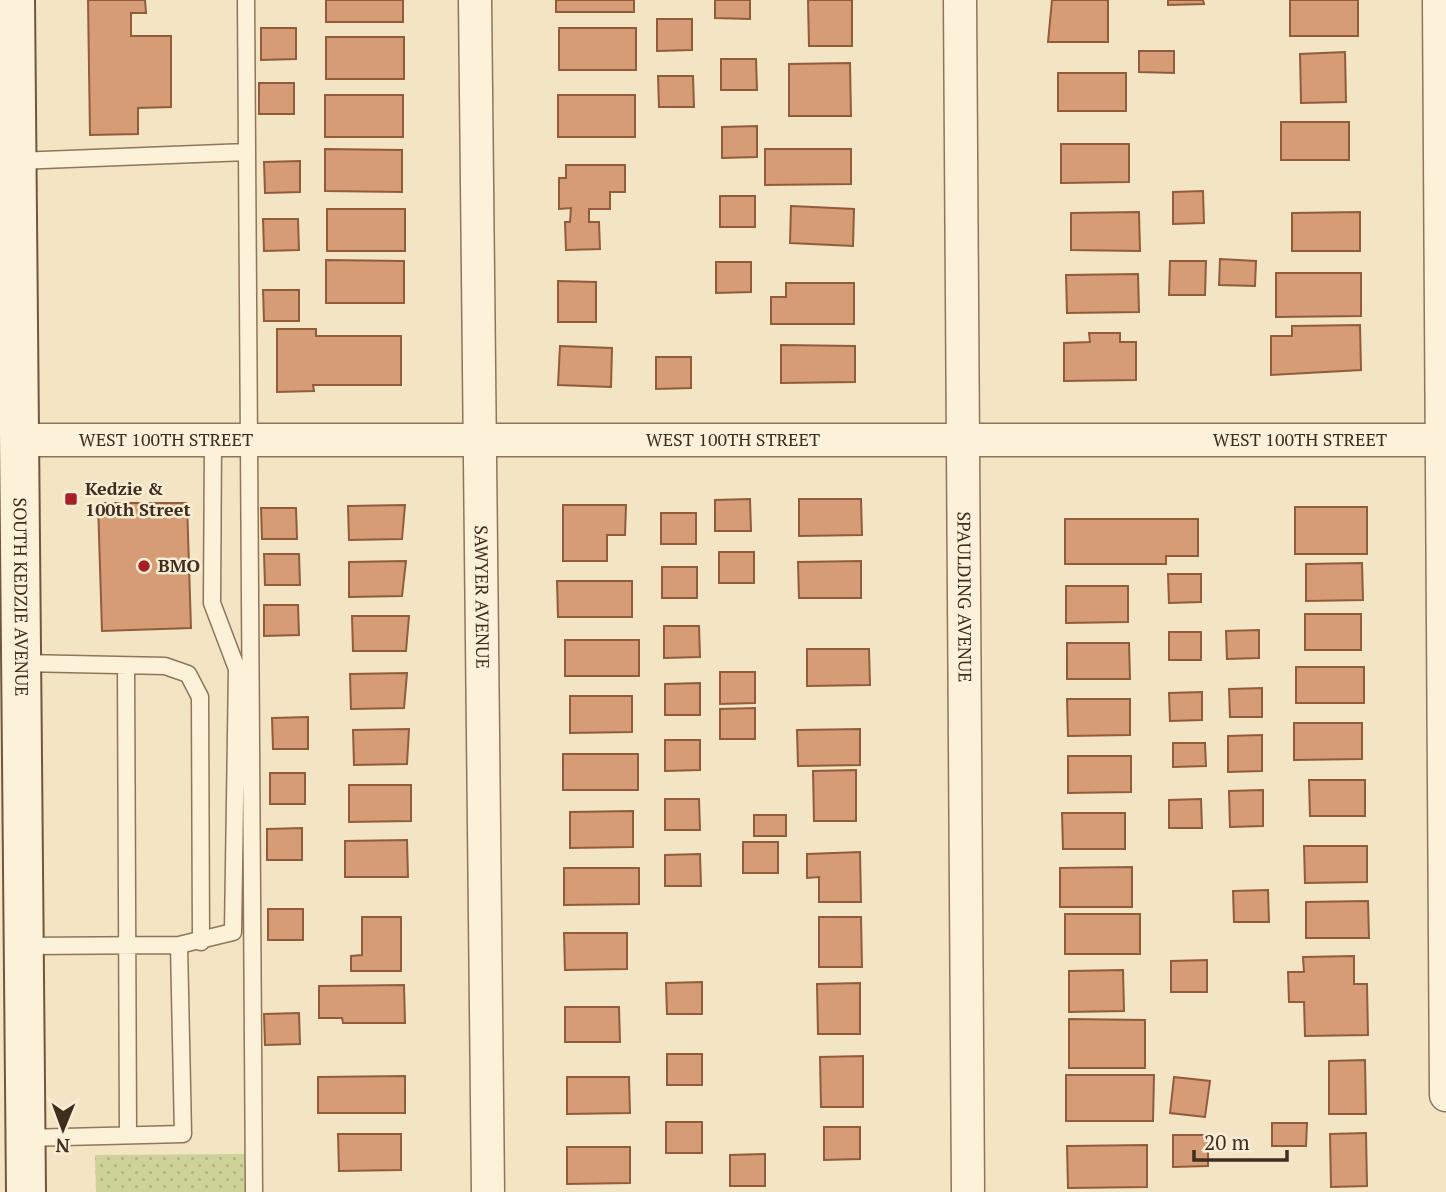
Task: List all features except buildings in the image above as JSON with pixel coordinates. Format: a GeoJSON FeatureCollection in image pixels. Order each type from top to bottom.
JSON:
{"type":"FeatureCollection","features":[{"type":"Feature","properties":{"kind":"main road","name":"SOUTH KEDZIE AVENUE"},"geometry":{"type":"LineString","coordinates":[[15,0],[8,161],[19,440],[26,1192]]}},
{"type":"Feature","properties":{"kind":"street","name":"SAWYER AVENUE"},"geometry":{"type":"LineString","coordinates":[[475,0],[488,1192]]}},
{"type":"Feature","properties":{"kind":"street","name":"SPAULDING AVENUE"},"geometry":{"type":"LineString","coordinates":[[960,0],[968,1192]]}},
{"type":"Feature","properties":{"kind":"street"},"geometry":{"type":"LineString","coordinates":[[1438,0],[1444,440],[1446,1095]]}},
{"type":"Feature","properties":{"kind":"street","name":"WEST 100TH STREET"},"geometry":{"type":"LineString","coordinates":[[19,440],[1444,440]]}},
{"type":"Feature","properties":{"kind":"lane"},"geometry":{"type":"LineString","coordinates":[[246,0],[254,1192]]}},
{"type":"Feature","properties":{"kind":"lane"},"geometry":{"type":"LineString","coordinates":[[8,161],[247,152]]}},
{"type":"Feature","properties":{"kind":"lane"},"geometry":{"type":"LineString","coordinates":[[24,946],[179,945],[201,942],[233,932],[237,668],[212,603],[213,440]]}},
{"type":"Feature","properties":{"kind":"lane"},"geometry":{"type":"LineString","coordinates":[[21,663],[165,666],[188,674],[200,696],[201,942]]}},
{"type":"Feature","properties":{"kind":"lane"},"geometry":{"type":"LineString","coordinates":[[126,666],[128,1135]]}},
{"type":"Feature","properties":{"kind":"lane"},"geometry":{"type":"LineString","coordinates":[[25,1138],[183,1133],[179,945]]}},
{"type":"Feature","properties":{"kind":"green space"},"geometry":{"type":"Polygon","coordinates":[[[246,1154],[246,1192],[96,1192],[95,1155],[246,1154]]]}},
{"type":"Feature","properties":{"kind":"place","name":"Kedzie & 100th Street"},"geometry":{"type":"Point","coordinates":[71,499]}},
{"type":"Feature","properties":{"kind":"place","name":"BMO"},"geometry":{"type":"Point","coordinates":[144,566]}}]}
